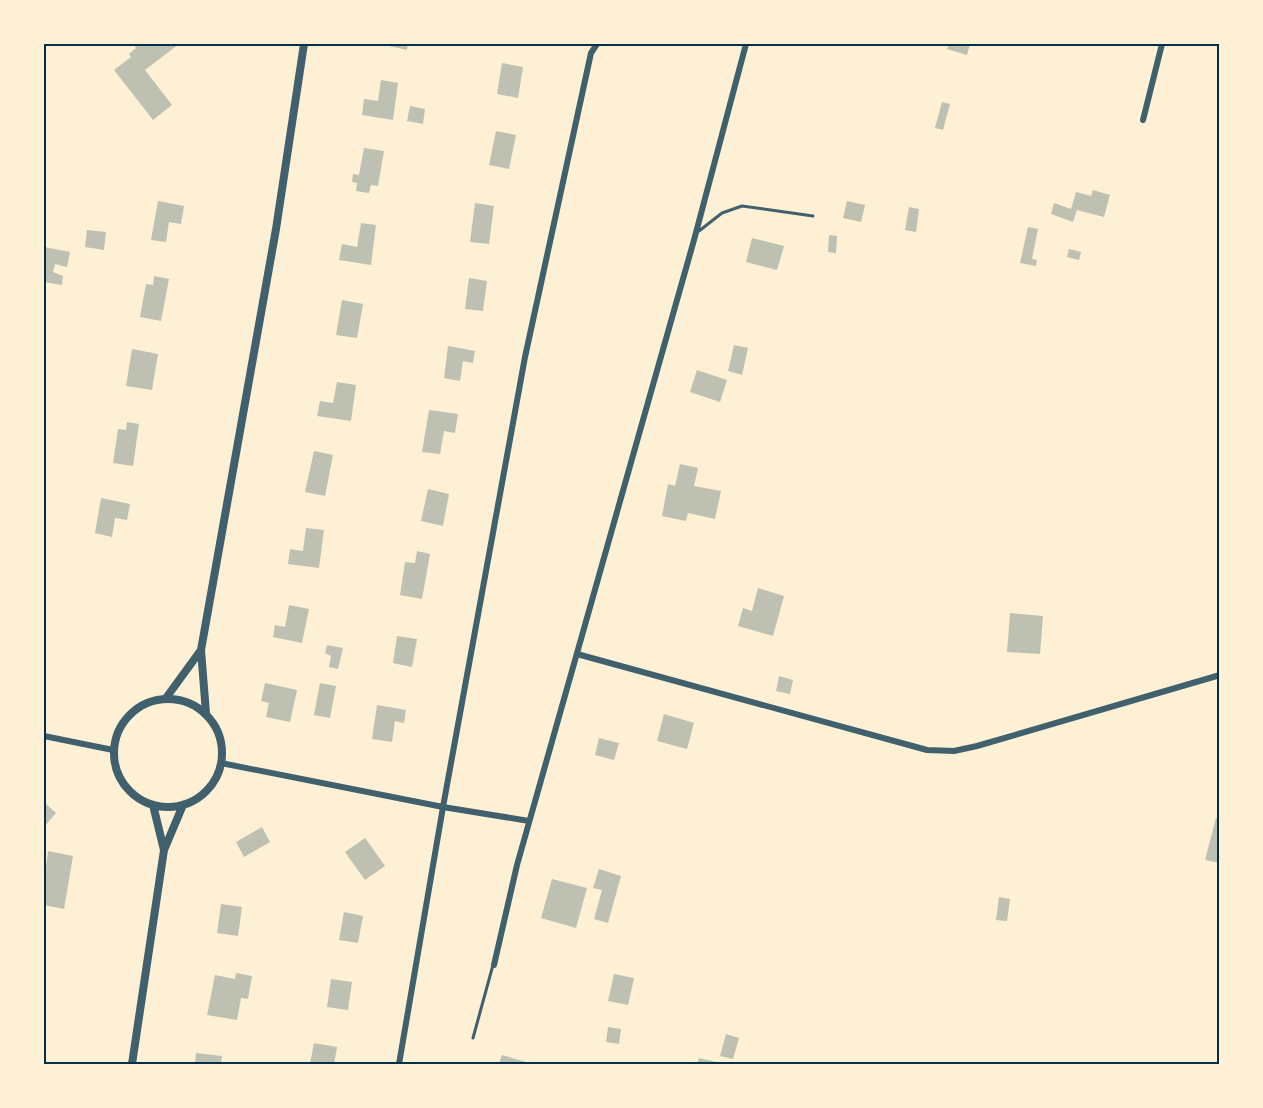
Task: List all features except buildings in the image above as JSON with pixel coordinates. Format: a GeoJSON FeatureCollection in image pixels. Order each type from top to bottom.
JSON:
{"type":"FeatureCollection","features":[{"type":"Feature","properties":{"kind":"street"},"geometry":{"type":"LineString","coordinates":[[206,713],[201,650],[276,229],[304,44]]}},
{"type":"Feature","properties":{"kind":"street"},"geometry":{"type":"LineString","coordinates":[[399,1065],[443,807],[525,357],[591,53],[597,44]]}},
{"type":"Feature","properties":{"kind":"street"},"geometry":{"type":"LineString","coordinates":[[494,965],[529,821],[746,44]]}},
{"type":"Feature","properties":{"kind":"street"},"geometry":{"type":"LineString","coordinates":[[1143,120],[1162,44]]}},
{"type":"Feature","properties":{"kind":"street"},"geometry":{"type":"LineString","coordinates":[[166,698],[201,650]]}},
{"type":"Feature","properties":{"kind":"street"},"geometry":{"type":"LineString","coordinates":[[577,654],[916,747],[954,751],[1220,675]]}},
{"type":"Feature","properties":{"kind":"street"},"geometry":{"type":"LineString","coordinates":[[166,698],[180,699],[206,713],[220,736],[222,750],[221,763],[214,782],[201,796],[183,805],[168,807],[153,805],[139,799],[128,790],[119,778],[114,764],[113,750],[118,730],[129,713],[146,702],[166,698]]}},
{"type":"Feature","properties":{"kind":"street"},"geometry":{"type":"LineString","coordinates":[[44,736],[113,750]]}},
{"type":"Feature","properties":{"kind":"street"},"geometry":{"type":"LineString","coordinates":[[221,763],[443,807],[529,821]]}},
{"type":"Feature","properties":{"kind":"street"},"geometry":{"type":"LineString","coordinates":[[153,805],[164,850]]}},
{"type":"Feature","properties":{"kind":"street"},"geometry":{"type":"LineString","coordinates":[[132,1065],[164,850],[183,805]]}},
{"type":"Feature","properties":{"kind":"lane"},"geometry":{"type":"LineString","coordinates":[[693,240],[701,228],[722,213],[742,206],[813,216]]}},
{"type":"Feature","properties":{"kind":"lane"},"geometry":{"type":"LineString","coordinates":[[473,1038],[494,965]]}}]}
